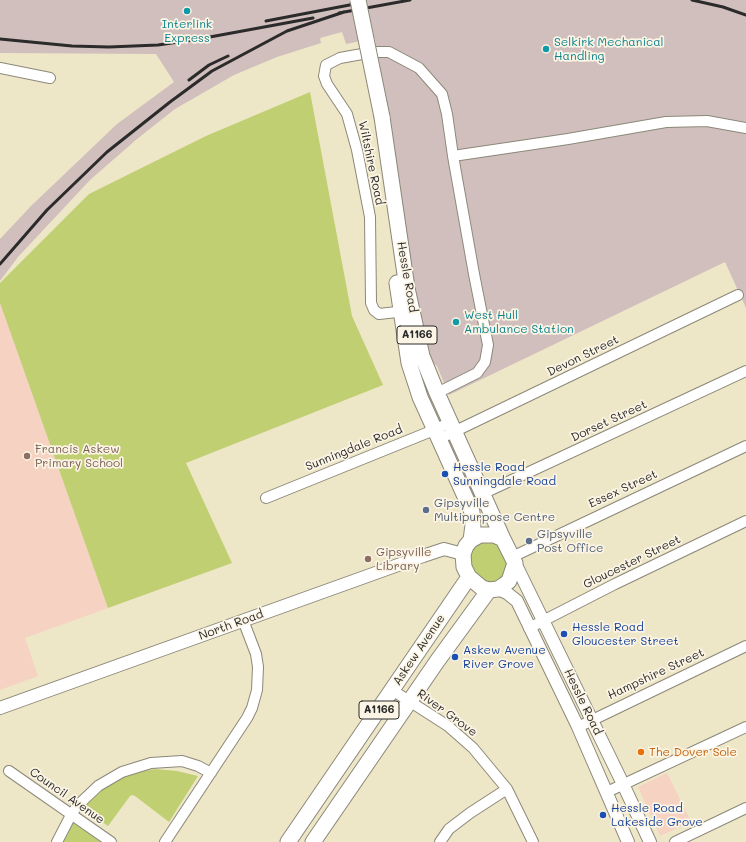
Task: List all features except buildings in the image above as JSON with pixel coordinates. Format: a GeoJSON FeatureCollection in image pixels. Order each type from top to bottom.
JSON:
{"type":"FeatureCollection","features":[{"type":"Feature","properties":{"kind":"main road","name":"Hessle Road"},"geometry":{"type":"LineString","coordinates":[[350,0],[377,117]]}},
{"type":"Feature","properties":{"kind":"main road","name":"Hessle Road"},"geometry":{"type":"LineString","coordinates":[[358,0],[407,288],[406,311],[409,363],[420,397],[472,512],[473,525],[471,540]]}},
{"type":"Feature","properties":{"kind":"main road","name":"Hessle Road"},"geometry":{"type":"LineString","coordinates":[[406,311],[437,393],[503,539]]}},
{"type":"Feature","properties":{"kind":"main road"},"geometry":{"type":"LineString","coordinates":[[487,535],[494,535],[503,539],[513,560],[509,581],[504,585],[493,589],[482,588],[469,577],[464,567],[463,554],[466,546],[471,540],[487,535]]}},
{"type":"Feature","properties":{"kind":"main road","name":"Askew Avenue"},"geometry":{"type":"LineString","coordinates":[[288,842],[469,577]]}},
{"type":"Feature","properties":{"kind":"main road","name":"Askew Avenue"},"geometry":{"type":"LineString","coordinates":[[313,842],[438,660],[493,589]]}},
{"type":"Feature","properties":{"kind":"street","name":"Wiltshire Road"},"geometry":{"type":"LineString","coordinates":[[406,311],[379,314],[374,310],[371,302],[370,217],[357,150],[347,114],[327,84],[324,76],[326,65],[340,58],[373,52],[389,52],[419,68],[442,94],[447,114],[453,156],[488,345],[485,362],[476,373],[437,393]]}},
{"type":"Feature","properties":{"kind":"street"},"geometry":{"type":"LineString","coordinates":[[0,68],[50,78]]}},
{"type":"Feature","properties":{"kind":"street"},"geometry":{"type":"LineString","coordinates":[[453,156],[568,139],[666,122],[707,121],[746,128]]}},
{"type":"Feature","properties":{"kind":"street","name":"Devon Street"},"geometry":{"type":"LineString","coordinates":[[453,426],[738,295]]}},
{"type":"Feature","properties":{"kind":"street","name":"Dorset Street"},"geometry":{"type":"LineString","coordinates":[[482,494],[746,371]]}},
{"type":"Feature","properties":{"kind":"street","name":"Sunningdale Road"},"geometry":{"type":"LineString","coordinates":[[266,498],[436,434],[453,426]]}},
{"type":"Feature","properties":{"kind":"street","name":"Essex Street"},"geometry":{"type":"LineString","coordinates":[[513,560],[746,446]]}},
{"type":"Feature","properties":{"kind":"street","name":"Gloucester Street"},"geometry":{"type":"LineString","coordinates":[[529,628],[615,584],[746,521]]}},
{"type":"Feature","properties":{"kind":"street","name":"North Road"},"geometry":{"type":"LineString","coordinates":[[0,708],[444,549],[463,554]]}},
{"type":"Feature","properties":{"kind":"street","name":"Hessle Road"},"geometry":{"type":"LineString","coordinates":[[513,560],[624,784],[650,842]]}},
{"type":"Feature","properties":{"kind":"street","name":"Hessle Road"},"geometry":{"type":"LineString","coordinates":[[493,589],[507,593],[516,601],[578,726],[628,842]]}},
{"type":"Feature","properties":{"kind":"street"},"geometry":{"type":"LineString","coordinates":[[165,842],[247,718],[255,700],[258,667],[256,654],[243,620]]}},
{"type":"Feature","properties":{"kind":"street","name":"Hampshire Street"},"geometry":{"type":"LineString","coordinates":[[578,726],[746,646]]}},
{"type":"Feature","properties":{"kind":"street","name":"River Grove"},"geometry":{"type":"LineString","coordinates":[[392,690],[448,726],[474,748],[508,789],[533,842]]}},
{"type":"Feature","properties":{"kind":"street"},"geometry":{"type":"LineString","coordinates":[[607,792],[746,727]]}},
{"type":"Feature","properties":{"kind":"street"},"geometry":{"type":"LineString","coordinates":[[57,842],[70,815],[78,805],[98,786],[110,778],[135,767],[151,763],[182,761],[198,766],[211,773]]}},
{"type":"Feature","properties":{"kind":"street","name":"Council Avenue"},"geometry":{"type":"LineString","coordinates":[[9,771],[70,815],[111,842]]}},
{"type":"Feature","properties":{"kind":"street"},"geometry":{"type":"LineString","coordinates":[[440,842],[449,829],[470,813],[508,789]]}},
{"type":"Feature","properties":{"kind":"street"},"geometry":{"type":"LineString","coordinates":[[675,842],[746,808]]}},
{"type":"Feature","properties":{"kind":"shaded area"},"geometry":{"type":"Polygon","coordinates":[[[0,0],[746,0],[746,308],[725,262],[449,395],[437,366],[424,355],[385,125],[375,38],[346,44],[342,32],[320,38],[321,43],[277,57],[234,75],[175,109],[137,139],[90,180],[18,257],[0,281],[0,239],[31,206],[117,124],[174,82],[156,54],[0,53],[0,0]]]}},
{"type":"Feature","properties":{"kind":"shaded area","name":"Francis Askew Primary School"},"geometry":{"type":"Polygon","coordinates":[[[0,303],[108,608],[25,638],[38,676],[0,690],[0,303]]]}},
{"type":"Feature","properties":{"kind":"shaded area"},"geometry":{"type":"Polygon","coordinates":[[[667,773],[691,822],[660,836],[638,787],[667,773]]]}},
{"type":"Feature","properties":{"kind":"green space"},"geometry":{"type":"Polygon","coordinates":[[[310,92],[352,316],[383,385],[186,463],[232,563],[108,608],[0,303],[0,283],[89,194],[206,136],[310,92]]]}},
{"type":"Feature","properties":{"kind":"green space"},"geometry":{"type":"Polygon","coordinates":[[[490,540],[503,550],[507,569],[500,581],[488,584],[475,575],[469,555],[477,542],[490,540]]]}},
{"type":"Feature","properties":{"kind":"green space"},"geometry":{"type":"Polygon","coordinates":[[[155,769],[177,771],[198,776],[169,822],[132,795],[108,826],[81,807],[88,799],[114,781],[133,773],[155,769]]]}},
{"type":"Feature","properties":{"kind":"green space"},"geometry":{"type":"Polygon","coordinates":[[[72,822],[101,842],[62,842],[72,822]]]}},
{"type":"Feature","properties":{"kind":"railway"},"geometry":{"type":"LineString","coordinates":[[339,13],[410,0]]}},
{"type":"Feature","properties":{"kind":"railway"},"geometry":{"type":"LineString","coordinates":[[692,0],[723,7],[746,15]]}},
{"type":"Feature","properties":{"kind":"railway"},"geometry":{"type":"LineString","coordinates":[[266,21],[360,3]]}},
{"type":"Feature","properties":{"kind":"railway"},"geometry":{"type":"LineString","coordinates":[[0,264],[47,210],[107,152],[212,71],[287,31],[344,12]]}},
{"type":"Feature","properties":{"kind":"railway"},"geometry":{"type":"LineString","coordinates":[[0,39],[72,46],[109,47],[158,45],[313,18]]}},
{"type":"Feature","properties":{"kind":"railway"},"geometry":{"type":"LineString","coordinates":[[189,80],[209,65],[228,56]]}},
{"type":"Feature","properties":{"kind":"place","name":"Interlink Express"},"geometry":{"type":"Point","coordinates":[187,11]}},
{"type":"Feature","properties":{"kind":"place","name":"Selkirk Mechanical Handling"},"geometry":{"type":"Point","coordinates":[546,49]}},
{"type":"Feature","properties":{"kind":"place","name":"West Hull Ambulance Station"},"geometry":{"type":"Point","coordinates":[456,322]}},
{"type":"Feature","properties":{"kind":"place","name":"Francis Askew Primary School"},"geometry":{"type":"Point","coordinates":[27,456]}},
{"type":"Feature","properties":{"kind":"place","name":"Hessle Road Sunningdale Road"},"geometry":{"type":"Point","coordinates":[445,474]}},
{"type":"Feature","properties":{"kind":"place","name":"Gipsyville Multipurpose Centre"},"geometry":{"type":"Point","coordinates":[426,510]}},
{"type":"Feature","properties":{"kind":"place","name":"Gipsyville Post Office"},"geometry":{"type":"Point","coordinates":[529,541]}},
{"type":"Feature","properties":{"kind":"place","name":"Gipsyville Library"},"geometry":{"type":"Point","coordinates":[368,559]}},
{"type":"Feature","properties":{"kind":"place","name":"Hessle Road Gloucester Street"},"geometry":{"type":"Point","coordinates":[564,634]}},
{"type":"Feature","properties":{"kind":"place","name":"Askew Avenue River Grove"},"geometry":{"type":"Point","coordinates":[455,657]}},
{"type":"Feature","properties":{"kind":"place","name":"The Dover Sole"},"geometry":{"type":"Point","coordinates":[641,752]}},
{"type":"Feature","properties":{"kind":"place","name":"Hessle Road Lakeside Grove"},"geometry":{"type":"Point","coordinates":[603,815]}}]}
